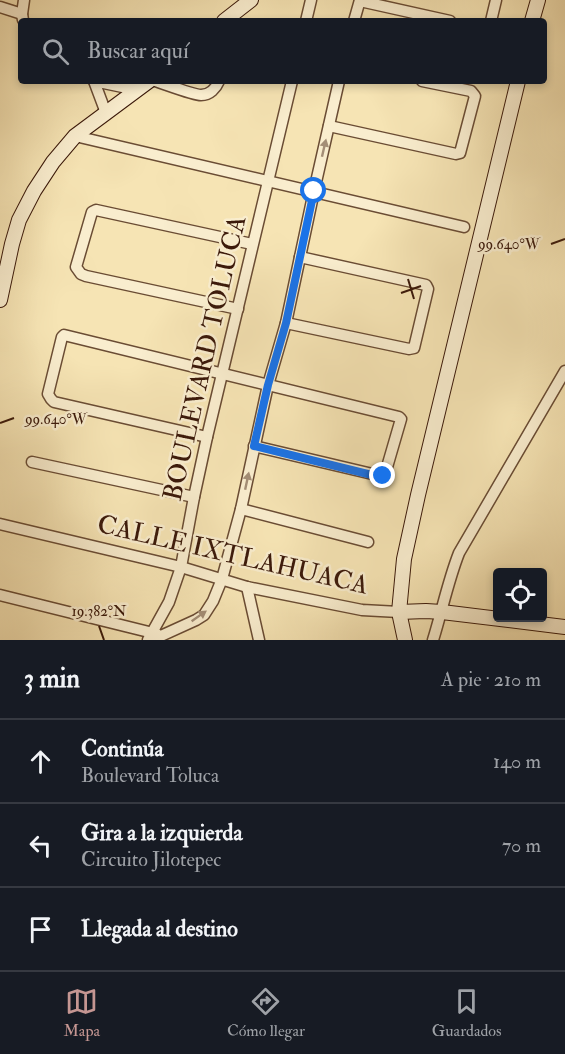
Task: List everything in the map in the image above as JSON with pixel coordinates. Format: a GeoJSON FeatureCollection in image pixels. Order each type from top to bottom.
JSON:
{"type":"FeatureCollection","features":[{"type":"Feature","properties":{"kind":"street"},"geometry":{"type":"LineString","coordinates":[[0,7],[22,17],[24,0]]}},
{"type":"Feature","properties":{"kind":"street"},"geometry":{"type":"LineString","coordinates":[[230,18],[251,0]]}},
{"type":"Feature","properties":{"kind":"street"},"geometry":{"type":"LineString","coordinates":[[307,18],[311,0]]}},
{"type":"Feature","properties":{"kind":"street"},"geometry":{"type":"LineString","coordinates":[[355,18],[360,0],[437,18]]}},
{"type":"Feature","properties":{"kind":"street"},"geometry":{"type":"LineString","coordinates":[[492,18],[496,0]]}},
{"type":"Feature","properties":{"kind":"street"},"geometry":{"type":"LineString","coordinates":[[533,18],[538,0]]}},
{"type":"Feature","properties":{"kind":"street"},"geometry":{"type":"LineString","coordinates":[[95,84],[106,113]]}},
{"type":"Feature","properties":{"kind":"street"},"geometry":{"type":"LineString","coordinates":[[109,84],[138,90]]}},
{"type":"Feature","properties":{"kind":"street"},"geometry":{"type":"LineString","coordinates":[[0,300],[19,220],[53,162],[75,136],[145,84]]}},
{"type":"Feature","properties":{"kind":"street"},"geometry":{"type":"LineString","coordinates":[[165,84],[201,95],[209,93],[218,84]]}},
{"type":"Feature","properties":{"kind":"street","name":"BOULEVARD TOLUCA"},"geometry":{"type":"LineString","coordinates":[[153,637],[169,602],[181,567],[207,437],[291,84]]}},
{"type":"Feature","properties":{"kind":"street"},"geometry":{"type":"LineString","coordinates":[[0,595],[153,637],[204,615],[222,579],[241,509],[268,385],[286,323],[338,84]]}},
{"type":"Feature","properties":{"kind":"street"},"geometry":{"type":"LineString","coordinates":[[329,126],[456,154],[460,152],[475,96],[471,91],[437,84]]}},
{"type":"Feature","properties":{"kind":"street"},"geometry":{"type":"LineString","coordinates":[[405,640],[399,612],[404,558],[517,84]]}},
{"type":"Feature","properties":{"kind":"street"},"geometry":{"type":"LineString","coordinates":[[75,136],[464,227]]}},
{"type":"Feature","properties":{"kind":"street"},"geometry":{"type":"LineString","coordinates":[[238,309],[81,274],[76,267],[92,212],[98,210],[252,244]]}},
{"type":"Feature","properties":{"kind":"street"},"geometry":{"type":"LineString","coordinates":[[286,323],[409,349],[415,348],[428,289],[426,285],[300,257]]}},
{"type":"Feature","properties":{"kind":"street"},"geometry":{"type":"LineString","coordinates":[[207,437],[54,402],[48,394],[61,339],[64,335],[401,419],[385,474],[380,477],[254,446]]}},
{"type":"Feature","properties":{"kind":"street"},"geometry":{"type":"LineString","coordinates":[[433,640],[459,553],[565,371]]}},
{"type":"Feature","properties":{"kind":"street"},"geometry":{"type":"LineString","coordinates":[[33,462],[194,497]]}},
{"type":"Feature","properties":{"kind":"street"},"geometry":{"type":"LineString","coordinates":[[241,509],[368,542]]}},
{"type":"Feature","properties":{"kind":"street","name":"CALLE IXTLAHUACA"},"geometry":{"type":"LineString","coordinates":[[0,524],[181,567],[247,587],[362,610],[442,612],[565,627]]}},
{"type":"Feature","properties":{"kind":"street"},"geometry":{"type":"LineString","coordinates":[[247,587],[259,640]]}},
{"type":"Feature","properties":{"kind":"route"},"geometry":{"type":"LineString","coordinates":[[314,191],[286,323],[268,385],[254,446],[383,476]]}}]}
